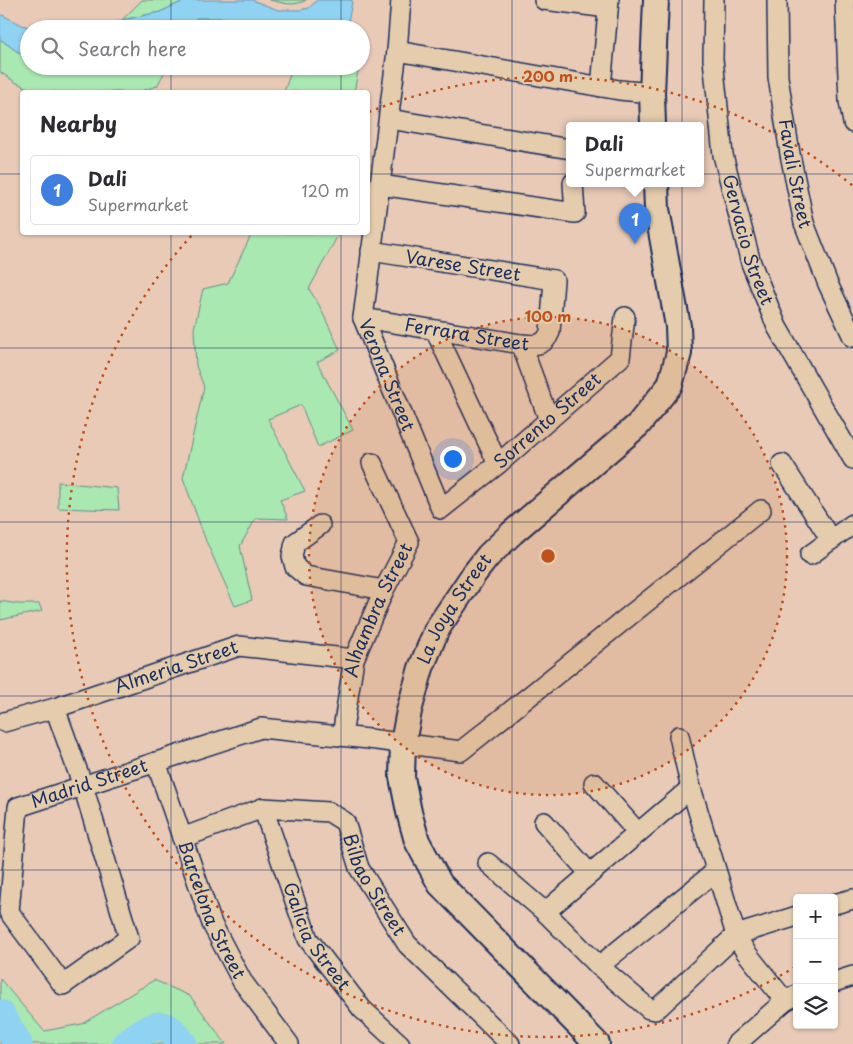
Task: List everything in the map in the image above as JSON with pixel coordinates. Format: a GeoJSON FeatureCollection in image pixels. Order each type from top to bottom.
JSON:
{"type":"FeatureCollection","features":[{"type":"Feature","properties":{"kind":"street","name":"Verona Street"},"geometry":{"type":"LineString","coordinates":[[401,0],[397,51],[363,318],[441,509]]}},
{"type":"Feature","properties":{"kind":"street"},"geometry":{"type":"LineString","coordinates":[[544,0],[609,4],[601,87]]}},
{"type":"Feature","properties":{"kind":"street"},"geometry":{"type":"LineString","coordinates":[[653,122],[652,93],[656,0]]}},
{"type":"Feature","properties":{"kind":"street","name":"Gervacio Street"},"geometry":{"type":"LineString","coordinates":[[714,0],[713,59],[723,155],[751,263],[777,327],[853,459]]}},
{"type":"Feature","properties":{"kind":"street","name":"Favali Street"},"geometry":{"type":"LineString","coordinates":[[777,0],[778,77],[790,154],[804,223],[828,284],[853,337]]}},
{"type":"Feature","properties":{"kind":"street"},"geometry":{"type":"LineString","coordinates":[[845,0],[849,102],[853,123]]}},
{"type":"Feature","properties":{"kind":"street"},"geometry":{"type":"LineString","coordinates":[[397,51],[601,87],[652,93]]}},
{"type":"Feature","properties":{"kind":"street"},"geometry":{"type":"LineString","coordinates":[[388,119],[566,148]]}},
{"type":"Feature","properties":{"kind":"street"},"geometry":{"type":"LineString","coordinates":[[380,185],[575,213],[573,187]]}},
{"type":"Feature","properties":{"kind":"street","name":"La Joya Street"},"geometry":{"type":"LineString","coordinates":[[597,1044],[440,884],[417,841],[408,812],[402,777],[403,744],[409,711],[421,668],[437,629],[474,574],[488,556],[512,533],[638,425],[670,385],[678,353],[678,326],[657,209],[656,187]]}},
{"type":"Feature","properties":{"kind":"street","name":"Varese Street"},"geometry":{"type":"LineString","coordinates":[[371,251],[554,280],[550,332],[547,339],[542,343]]}},
{"type":"Feature","properties":{"kind":"street","name":"Sorrento Street"},"geometry":{"type":"LineString","coordinates":[[441,509],[498,464],[620,358],[625,317]]}},
{"type":"Feature","properties":{"kind":"street","name":"Ferrara Street"},"geometry":{"type":"LineString","coordinates":[[363,318],[521,344],[542,343]]}},
{"type":"Feature","properties":{"kind":"street"},"geometry":{"type":"LineString","coordinates":[[435,330],[498,464]]}},
{"type":"Feature","properties":{"kind":"street"},"geometry":{"type":"LineString","coordinates":[[521,344],[549,420]]}},
{"type":"Feature","properties":{"kind":"street","name":"Alhambra Street"},"geometry":{"type":"LineString","coordinates":[[342,736],[354,658],[384,590],[408,542],[372,463]]}},
{"type":"Feature","properties":{"kind":"street"},"geometry":{"type":"LineString","coordinates":[[782,464],[831,540]]}},
{"type":"Feature","properties":{"kind":"street","name":"Madrid Street"},"geometry":{"type":"LineString","coordinates":[[83,786],[129,938],[63,985],[9,912],[18,807],[262,728],[461,751],[761,510]]}},
{"type":"Feature","properties":{"kind":"street"},"geometry":{"type":"LineString","coordinates":[[810,555],[853,524]]}},
{"type":"Feature","properties":{"kind":"street"},"geometry":{"type":"LineString","coordinates":[[320,525],[295,543],[292,556],[295,567],[306,576],[384,590]]}},
{"type":"Feature","properties":{"kind":"street","name":"Almeria Street"},"geometry":{"type":"LineString","coordinates":[[4,722],[55,708],[239,646],[354,658]]}},
{"type":"Feature","properties":{"kind":"street"},"geometry":{"type":"LineString","coordinates":[[55,708],[83,786]]}},
{"type":"Feature","properties":{"kind":"street"},"geometry":{"type":"LineString","coordinates":[[679,736],[691,788],[736,935],[745,951],[791,998],[736,1044]]}},
{"type":"Feature","properties":{"kind":"street","name":"Barcelona Street"},"geometry":{"type":"LineString","coordinates":[[156,762],[212,924],[242,981],[289,1044]]}},
{"type":"Feature","properties":{"kind":"street"},"geometry":{"type":"LineString","coordinates":[[594,783],[638,833]]}},
{"type":"Feature","properties":{"kind":"street"},"geometry":{"type":"LineString","coordinates":[[545,912],[691,788]]}},
{"type":"Feature","properties":{"kind":"street","name":"Bilbao Street"},"geometry":{"type":"LineString","coordinates":[[182,838],[263,808],[329,812],[345,822],[359,868],[407,944],[510,1044]]}},
{"type":"Feature","properties":{"kind":"street","name":"Galicia Street"},"geometry":{"type":"LineString","coordinates":[[263,808],[308,939],[362,1009],[400,1044]]}},
{"type":"Feature","properties":{"kind":"street"},"geometry":{"type":"LineString","coordinates":[[544,822],[590,874]]}},
{"type":"Feature","properties":{"kind":"street"},"geometry":{"type":"LineString","coordinates":[[488,863],[545,912],[599,966],[649,1009],[655,1010],[736,935],[793,917]]}},
{"type":"Feature","properties":{"kind":"street"},"geometry":{"type":"LineString","coordinates":[[599,966],[716,871]]}},
{"type":"Feature","properties":{"kind":"street"},"geometry":{"type":"LineString","coordinates":[[838,903],[853,898]]}},
{"type":"Feature","properties":{"kind":"street"},"geometry":{"type":"LineString","coordinates":[[838,981],[853,976]]}},
{"type":"Feature","properties":{"kind":"green space"},"geometry":{"type":"Polygon","coordinates":[[[142,0],[186,0],[160,12],[122,20],[142,0]]]}},
{"type":"Feature","properties":{"kind":"green space"},"geometry":{"type":"Polygon","coordinates":[[[270,0],[306,0],[293,4],[270,0]]]}},
{"type":"Feature","properties":{"kind":"green space"},"geometry":{"type":"Polygon","coordinates":[[[197,18],[230,20],[194,20],[197,18]]]}},
{"type":"Feature","properties":{"kind":"green space"},"geometry":{"type":"Polygon","coordinates":[[[0,39],[20,53],[20,75],[163,75],[157,86],[144,90],[32,90],[0,72],[0,39]]]}},
{"type":"Feature","properties":{"kind":"green space"},"geometry":{"type":"Polygon","coordinates":[[[290,75],[357,75],[354,90],[285,90],[290,75]]]}},
{"type":"Feature","properties":{"kind":"green space"},"geometry":{"type":"Polygon","coordinates":[[[251,235],[338,235],[309,289],[319,305],[340,350],[317,362],[353,430],[318,447],[301,405],[268,419],[305,491],[280,500],[288,519],[256,518],[240,546],[252,600],[235,606],[206,541],[183,478],[204,387],[196,366],[194,329],[203,289],[228,283],[251,235]]]}},
{"type":"Feature","properties":{"kind":"green space"},"geometry":{"type":"Polygon","coordinates":[[[58,482],[117,488],[119,510],[58,508],[58,482]]]}},
{"type":"Feature","properties":{"kind":"green space"},"geometry":{"type":"Polygon","coordinates":[[[0,601],[18,604],[39,604],[42,611],[0,620],[0,601]]]}},
{"type":"Feature","properties":{"kind":"green space"},"geometry":{"type":"Polygon","coordinates":[[[0,979],[44,1031],[82,1024],[154,980],[190,996],[226,1044],[0,1044],[0,979]]]}},
{"type":"Feature","properties":{"kind":"water"},"geometry":{"type":"Polygon","coordinates":[[[186,0],[252,0],[278,10],[300,10],[309,8],[317,0],[352,0],[348,20],[197,18],[194,20],[122,20],[160,12],[186,0]]]}},
{"type":"Feature","properties":{"kind":"water"},"geometry":{"type":"Polygon","coordinates":[[[0,14],[20,24],[20,53],[0,39],[0,14]]]}},
{"type":"Feature","properties":{"kind":"waterway"},"geometry":{"type":"LineString","coordinates":[[0,1014],[18,1044]]}},
{"type":"Feature","properties":{"kind":"waterway"},"geometry":{"type":"LineString","coordinates":[[126,1044],[146,1030],[158,1026],[171,1030],[183,1044]]}},
{"type":"Feature","properties":{"kind":"place","name":"Dali"},"geometry":{"type":"Point","coordinates":[635,244]}}]}
